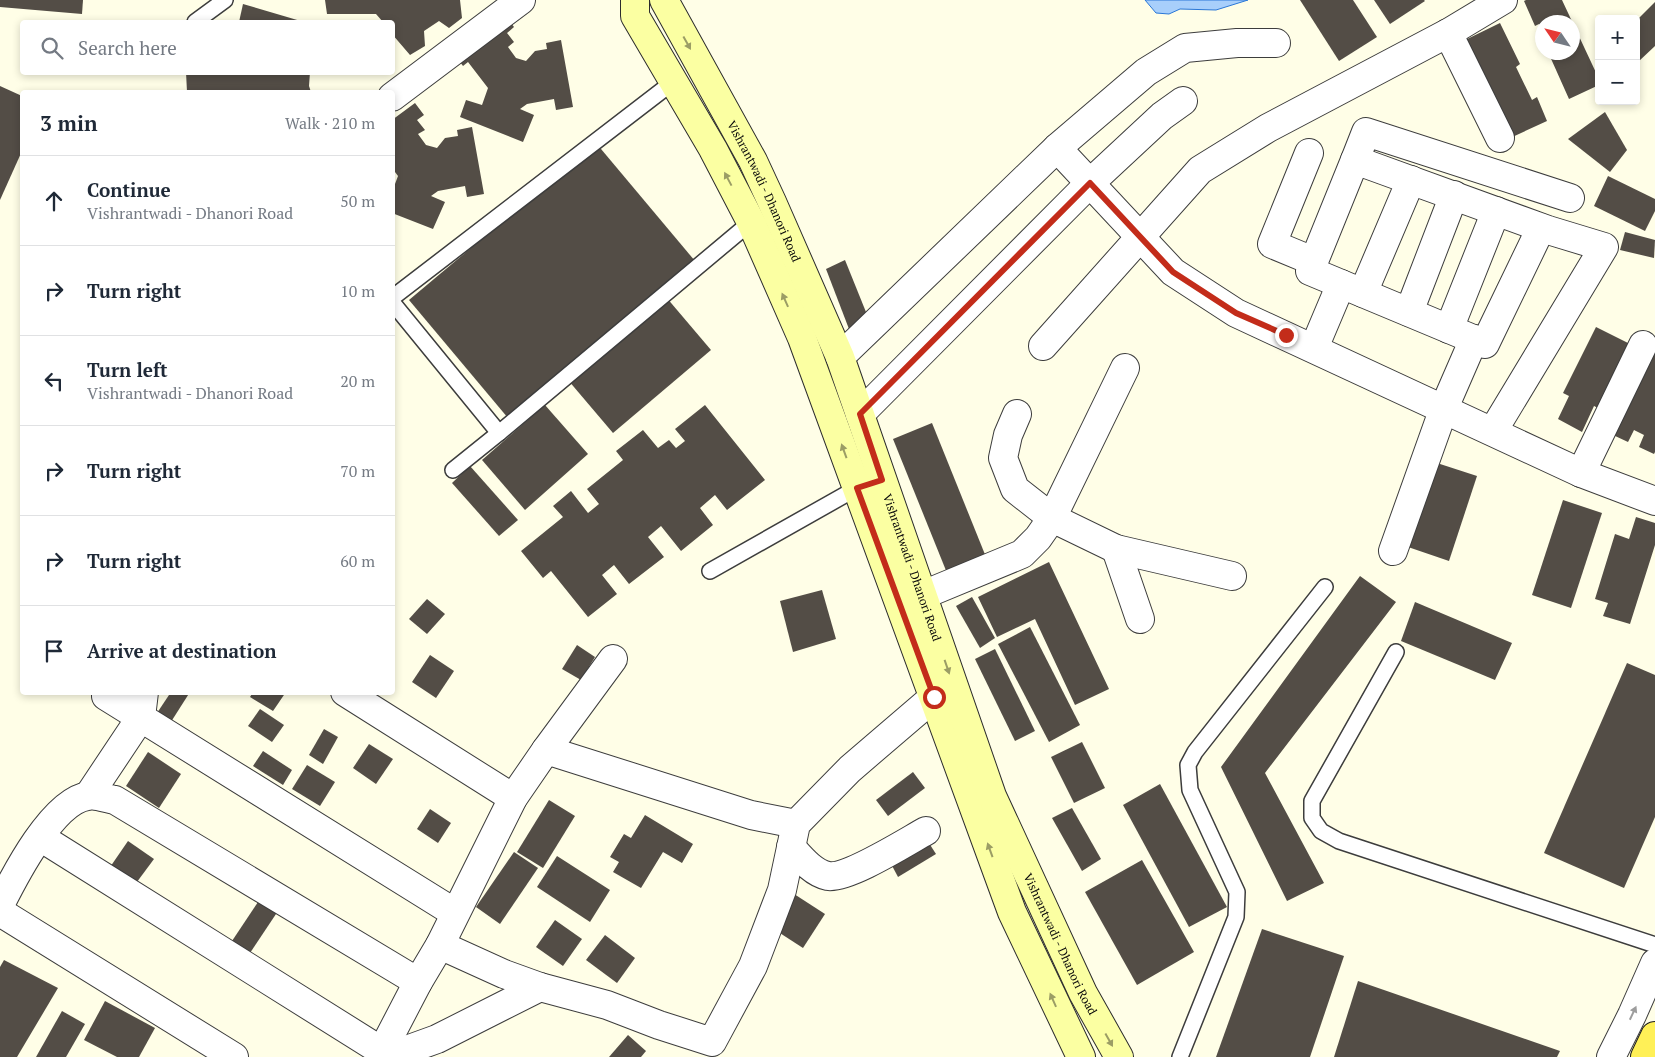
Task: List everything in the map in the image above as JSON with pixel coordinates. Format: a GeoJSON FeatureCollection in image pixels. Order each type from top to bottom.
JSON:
{"type":"FeatureCollection","features":[{"type":"Feature","properties":{"kind":"main road","name":"Vishrantwadi - Dhanori Road"},"geometry":{"type":"LineString","coordinates":[[635,0],[635,16],[713,149],[751,222],[802,338],[923,594],[992,796],[1083,993],[1119,1057]]}},
{"type":"Feature","properties":{"kind":"main road","name":"Vishrantwadi - Dhanori Road"},"geometry":{"type":"LineString","coordinates":[[664,0],[753,161],[840,357],[860,414],[870,484],[934,697],[1012,912],[1081,1057]]}},
{"type":"Feature","properties":{"kind":"main road"},"geometry":{"type":"LineString","coordinates":[[1645,1057],[1655,1036]]}},
{"type":"Feature","properties":{"kind":"street"},"geometry":{"type":"LineString","coordinates":[[395,94],[521,0]]}},
{"type":"Feature","properties":{"kind":"street"},"geometry":{"type":"LineString","coordinates":[[1043,346],[1200,170],[1268,128],[1448,33],[1503,0]]}},
{"type":"Feature","properties":{"kind":"street"},"geometry":{"type":"LineString","coordinates":[[1448,33],[1500,138]]}},
{"type":"Feature","properties":{"kind":"street"},"geometry":{"type":"LineString","coordinates":[[840,357],[1057,148],[1146,72],[1185,48],[1237,42],[1276,43]]}},
{"type":"Feature","properties":{"kind":"street"},"geometry":{"type":"LineString","coordinates":[[860,414],[1090,183],[1162,116],[1183,101]]}},
{"type":"Feature","properties":{"kind":"street"},"geometry":{"type":"LineString","coordinates":[[1541,228],[1485,344],[1310,271],[1366,132],[1570,198]]}},
{"type":"Feature","properties":{"kind":"street"},"geometry":{"type":"LineString","coordinates":[[1057,148],[1173,272],[1236,313],[1581,473],[1655,501]]}},
{"type":"Feature","properties":{"kind":"street"},"geometry":{"type":"LineString","coordinates":[[1309,153],[1272,244],[1313,261]]}},
{"type":"Feature","properties":{"kind":"street"},"geometry":{"type":"LineString","coordinates":[[1355,160],[1541,228],[1604,248],[1493,431]]}},
{"type":"Feature","properties":{"kind":"street"},"geometry":{"type":"LineString","coordinates":[[1314,348],[1352,289],[1410,180]]}},
{"type":"Feature","properties":{"kind":"street"},"geometry":{"type":"LineString","coordinates":[[1409,312],[1454,195]]}},
{"type":"Feature","properties":{"kind":"street"},"geometry":{"type":"LineString","coordinates":[[1449,329],[1496,211]]}},
{"type":"Feature","properties":{"kind":"street"},"geometry":{"type":"LineString","coordinates":[[1393,551],[1444,408],[1474,339]]}},
{"type":"Feature","properties":{"kind":"street"},"geometry":{"type":"LineString","coordinates":[[1581,473],[1643,345]]}},
{"type":"Feature","properties":{"kind":"street"},"geometry":{"type":"LineString","coordinates":[[923,594],[1022,554],[1038,538],[1052,518],[1125,368]]}},
{"type":"Feature","properties":{"kind":"street"},"geometry":{"type":"LineString","coordinates":[[1017,414],[1008,436],[1003,458],[1015,489],[1052,518],[1116,549],[1232,576]]}},
{"type":"Feature","properties":{"kind":"street"},"geometry":{"type":"LineString","coordinates":[[1116,549],[1140,619]]}},
{"type":"Feature","properties":{"kind":"street"},"geometry":{"type":"LineString","coordinates":[[381,1054],[418,982],[440,945],[514,798],[546,750],[612,659]]}},
{"type":"Feature","properties":{"kind":"street"},"geometry":{"type":"LineString","coordinates":[[350,695],[514,798]]}},
{"type":"Feature","properties":{"kind":"street"},"geometry":{"type":"LineString","coordinates":[[106,696],[143,705],[455,913]]}},
{"type":"Feature","properties":{"kind":"street"},"geometry":{"type":"LineString","coordinates":[[440,945],[504,974],[607,1006],[659,1025],[710,1049],[753,966],[782,890],[794,836],[850,769],[934,697]]}},
{"type":"Feature","properties":{"kind":"street"},"geometry":{"type":"LineString","coordinates":[[89,795],[143,705]]}},
{"type":"Feature","properties":{"kind":"street"},"geometry":{"type":"LineString","coordinates":[[546,750],[751,815],[794,836],[815,870],[828,876],[848,873],[926,831]]}},
{"type":"Feature","properties":{"kind":"street"},"geometry":{"type":"LineString","coordinates":[[0,905],[17,870],[48,826],[70,803],[89,795],[115,800],[418,982]]}},
{"type":"Feature","properties":{"kind":"street"},"geometry":{"type":"LineString","coordinates":[[40,837],[381,1054],[401,1052],[437,1040],[540,986]]}},
{"type":"Feature","properties":{"kind":"street"},"geometry":{"type":"LineString","coordinates":[[0,912],[234,1057]]}},
{"type":"Feature","properties":{"kind":"street"},"geometry":{"type":"LineString","coordinates":[[1611,1057],[1655,963]]}},
{"type":"Feature","properties":{"kind":"lane"},"geometry":{"type":"LineString","coordinates":[[198,20],[225,0]]}},
{"type":"Feature","properties":{"kind":"lane"},"geometry":{"type":"LineString","coordinates":[[395,296],[673,82]]}},
{"type":"Feature","properties":{"kind":"lane"},"geometry":{"type":"LineString","coordinates":[[453,470],[751,222]]}},
{"type":"Feature","properties":{"kind":"lane"},"geometry":{"type":"LineString","coordinates":[[395,306],[499,433]]}},
{"type":"Feature","properties":{"kind":"lane"},"geometry":{"type":"LineString","coordinates":[[710,571],[870,484]]}},
{"type":"Feature","properties":{"kind":"lane"},"geometry":{"type":"LineString","coordinates":[[1180,1057],[1236,917],[1237,892],[1190,790],[1188,766],[1195,752],[1325,587]]}},
{"type":"Feature","properties":{"kind":"lane"},"geometry":{"type":"LineString","coordinates":[[1396,652],[1312,800],[1312,818],[1321,831],[1339,841],[1655,945]]}},
{"type":"Feature","properties":{"kind":"water"},"geometry":{"type":"Polygon","coordinates":[[[1145,0],[1248,0],[1216,10],[1180,9],[1169,14],[1156,13],[1145,0]]]}},
{"type":"Feature","properties":{"kind":"building"},"geometry":{"type":"Polygon","coordinates":[[[0,0],[83,0],[82,14],[0,7],[0,0]]]}},
{"type":"Feature","properties":{"kind":"building"},"geometry":{"type":"Polygon","coordinates":[[[325,0],[460,0],[462,18],[449,28],[439,21],[424,31],[425,46],[410,55],[395,38],[395,20],[381,20],[376,14],[327,14],[325,0]]]}},
{"type":"Feature","properties":{"kind":"building"},"geometry":{"type":"Polygon","coordinates":[[[1300,0],[1353,0],[1377,37],[1339,61],[1300,0]]]}},
{"type":"Feature","properties":{"kind":"building"},"geometry":{"type":"Polygon","coordinates":[[[1374,0],[1424,0],[1425,1],[1390,24],[1374,0]]]}},
{"type":"Feature","properties":{"kind":"building"},"geometry":{"type":"Polygon","coordinates":[[[1562,0],[1569,15],[1535,15],[1535,26],[1524,1],[1562,0]]]}},
{"type":"Feature","properties":{"kind":"building"},"geometry":{"type":"Polygon","coordinates":[[[1655,2],[1655,46],[1640,60],[1640,60],[1640,17],[1655,2]]]}},
{"type":"Feature","properties":{"kind":"building"},"geometry":{"type":"Polygon","coordinates":[[[243,4],[297,20],[239,20],[243,4]]]}},
{"type":"Feature","properties":{"kind":"building"},"geometry":{"type":"Polygon","coordinates":[[[505,15],[514,27],[507,33],[514,42],[508,47],[516,58],[526,61],[535,51],[547,49],[546,43],[561,40],[573,107],[556,110],[554,99],[527,104],[520,109],[534,115],[523,142],[460,117],[466,100],[482,105],[488,88],[468,62],[463,66],[454,54],[505,15]]]}},
{"type":"Feature","properties":{"kind":"building"},"geometry":{"type":"Polygon","coordinates":[[[1500,23],[1520,64],[1516,67],[1532,100],[1537,97],[1547,121],[1508,139],[1461,42],[1500,23]]]}},
{"type":"Feature","properties":{"kind":"building"},"geometry":{"type":"Polygon","coordinates":[[[1580,38],[1595,70],[1595,87],[1569,99],[1552,60],[1580,60],[1580,38]]]}},
{"type":"Feature","properties":{"kind":"building"},"geometry":{"type":"Polygon","coordinates":[[[186,75],[310,75],[310,90],[187,90],[186,75]]]}},
{"type":"Feature","properties":{"kind":"building"},"geometry":{"type":"Polygon","coordinates":[[[0,86],[20,95],[20,155],[0,200],[0,86]]]}},
{"type":"Feature","properties":{"kind":"building"},"geometry":{"type":"Polygon","coordinates":[[[415,103],[424,115],[417,120],[425,130],[418,134],[426,145],[437,148],[445,138],[458,136],[457,130],[472,127],[484,194],[467,197],[465,186],[438,191],[431,196],[445,202],[433,229],[395,214],[395,184],[398,176],[395,172],[395,118],[415,103]]]}},
{"type":"Feature","properties":{"kind":"building"},"geometry":{"type":"Polygon","coordinates":[[[1605,112],[1627,150],[1610,172],[1568,139],[1605,112]]]}},
{"type":"Feature","properties":{"kind":"building"},"geometry":{"type":"Polygon","coordinates":[[[596,143],[695,261],[508,418],[409,300],[596,143]]]}},
{"type":"Feature","properties":{"kind":"building"},"geometry":{"type":"Polygon","coordinates":[[[1608,176],[1655,199],[1655,211],[1645,231],[1594,206],[1608,176]]]}},
{"type":"Feature","properties":{"kind":"building"},"geometry":{"type":"Polygon","coordinates":[[[1625,232],[1655,240],[1654,258],[1620,250],[1625,232]]]}},
{"type":"Feature","properties":{"kind":"building"},"geometry":{"type":"Polygon","coordinates":[[[845,260],[870,322],[849,329],[826,269],[845,260]]]}},
{"type":"Feature","properties":{"kind":"building"},"geometry":{"type":"Polygon","coordinates":[[[666,297],[711,350],[613,433],[568,380],[666,297]]]}},
{"type":"Feature","properties":{"kind":"building"},"geometry":{"type":"Polygon","coordinates":[[[1596,327],[1636,347],[1604,411],[1594,406],[1582,432],[1558,419],[1569,396],[1563,393],[1596,327]]]}},
{"type":"Feature","properties":{"kind":"building"},"geometry":{"type":"Polygon","coordinates":[[[1655,349],[1654,454],[1639,447],[1644,435],[1634,430],[1628,442],[1613,435],[1655,349]]]}},
{"type":"Feature","properties":{"kind":"building"},"geometry":{"type":"Polygon","coordinates":[[[545,405],[588,454],[525,510],[482,460],[545,405]]]}},
{"type":"Feature","properties":{"kind":"building"},"geometry":{"type":"Polygon","coordinates":[[[705,405],[765,480],[727,510],[715,495],[700,508],[713,525],[681,551],[661,526],[648,537],[664,557],[629,584],[614,565],[602,575],[617,594],[588,617],[551,571],[543,578],[521,551],[563,517],[553,506],[571,491],[588,513],[599,504],[587,489],[623,460],[616,451],[643,430],[658,448],[669,440],[676,448],[685,441],[675,429],[705,405]]]}},
{"type":"Feature","properties":{"kind":"building"},"geometry":{"type":"Polygon","coordinates":[[[932,423],[986,557],[947,573],[893,439],[932,423]]]}},
{"type":"Feature","properties":{"kind":"building"},"geometry":{"type":"Polygon","coordinates":[[[1437,463],[1477,476],[1449,561],[1408,547],[1437,463]]]}},
{"type":"Feature","properties":{"kind":"building"},"geometry":{"type":"Polygon","coordinates":[[[470,466],[518,520],[499,536],[452,483],[470,466]]]}},
{"type":"Feature","properties":{"kind":"building"},"geometry":{"type":"Polygon","coordinates":[[[1563,500],[1602,513],[1571,608],[1532,595],[1563,500]]]}},
{"type":"Feature","properties":{"kind":"building"},"geometry":{"type":"Polygon","coordinates":[[[1636,517],[1655,523],[1655,545],[1630,624],[1603,616],[1608,603],[1595,599],[1615,534],[1629,539],[1636,517]]]}},
{"type":"Feature","properties":{"kind":"building"},"geometry":{"type":"Polygon","coordinates":[[[1049,562],[1109,689],[1075,705],[1035,619],[997,637],[978,597],[1049,562]]]}},
{"type":"Feature","properties":{"kind":"building"},"geometry":{"type":"Polygon","coordinates":[[[1360,576],[1396,602],[1265,773],[1324,883],[1287,901],[1221,767],[1360,576]]]}},
{"type":"Feature","properties":{"kind":"building"},"geometry":{"type":"Polygon","coordinates":[[[822,590],[836,639],[793,652],[780,601],[822,590]]]}},
{"type":"Feature","properties":{"kind":"building"},"geometry":{"type":"Polygon","coordinates":[[[972,597],[995,638],[980,648],[956,606],[972,597]]]}},
{"type":"Feature","properties":{"kind":"building"},"geometry":{"type":"Polygon","coordinates":[[[427,599],[445,614],[427,634],[409,619],[427,599]]]}},
{"type":"Feature","properties":{"kind":"building"},"geometry":{"type":"Polygon","coordinates":[[[1415,602],[1512,643],[1495,680],[1401,641],[1415,602]]]}},
{"type":"Feature","properties":{"kind":"building"},"geometry":{"type":"Polygon","coordinates":[[[1030,627],[1080,725],[1049,742],[998,644],[1030,627]]]}},
{"type":"Feature","properties":{"kind":"building"},"geometry":{"type":"Polygon","coordinates":[[[577,645],[595,657],[581,680],[562,669],[577,645]]]}},
{"type":"Feature","properties":{"kind":"building"},"geometry":{"type":"Polygon","coordinates":[[[995,649],[1035,731],[1015,741],[975,659],[995,649]]]}},
{"type":"Feature","properties":{"kind":"building"},"geometry":{"type":"Polygon","coordinates":[[[430,655],[454,671],[436,698],[412,682],[430,655]]]}},
{"type":"Feature","properties":{"kind":"building"},"geometry":{"type":"Polygon","coordinates":[[[1627,663],[1655,675],[1655,817],[1624,888],[1544,853],[1627,663]]]}},
{"type":"Feature","properties":{"kind":"building"},"geometry":{"type":"Polygon","coordinates":[[[169,695],[188,695],[169,725],[155,716],[169,695]]]}},
{"type":"Feature","properties":{"kind":"building"},"geometry":{"type":"Polygon","coordinates":[[[251,695],[284,695],[273,711],[250,697],[251,695]]]}},
{"type":"Feature","properties":{"kind":"building"},"geometry":{"type":"Polygon","coordinates":[[[260,709],[284,725],[272,742],[248,726],[260,709]]]}},
{"type":"Feature","properties":{"kind":"building"},"geometry":{"type":"Polygon","coordinates":[[[324,729],[338,737],[323,764],[309,755],[324,729]]]}},
{"type":"Feature","properties":{"kind":"building"},"geometry":{"type":"Polygon","coordinates":[[[1082,742],[1105,788],[1074,803],[1051,757],[1082,742]]]}},
{"type":"Feature","properties":{"kind":"building"},"geometry":{"type":"Polygon","coordinates":[[[369,744],[393,759],[376,784],[353,768],[369,744]]]}},
{"type":"Feature","properties":{"kind":"building"},"geometry":{"type":"Polygon","coordinates":[[[263,751],[292,770],[283,785],[253,766],[263,751]]]}},
{"type":"Feature","properties":{"kind":"building"},"geometry":{"type":"Polygon","coordinates":[[[148,752],[181,774],[159,808],[126,786],[148,752]]]}},
{"type":"Feature","properties":{"kind":"building"},"geometry":{"type":"Polygon","coordinates":[[[307,765],[335,782],[320,806],[292,789],[307,765]]]}},
{"type":"Feature","properties":{"kind":"building"},"geometry":{"type":"Polygon","coordinates":[[[913,772],[925,788],[888,816],[876,800],[913,772]]]}},
{"type":"Feature","properties":{"kind":"building"},"geometry":{"type":"Polygon","coordinates":[[[1160,784],[1227,907],[1189,927],[1123,805],[1160,784]]]}},
{"type":"Feature","properties":{"kind":"building"},"geometry":{"type":"Polygon","coordinates":[[[549,800],[575,816],[543,868],[517,852],[549,800]]]}},
{"type":"Feature","properties":{"kind":"building"},"geometry":{"type":"Polygon","coordinates":[[[1072,808],[1101,859],[1082,871],[1052,818],[1072,808]]]}},
{"type":"Feature","properties":{"kind":"building"},"geometry":{"type":"Polygon","coordinates":[[[430,809],[451,823],[438,843],[417,829],[430,809]]]}},
{"type":"Feature","properties":{"kind":"building"},"geometry":{"type":"Polygon","coordinates":[[[645,815],[693,844],[682,863],[663,852],[641,888],[613,872],[619,862],[610,857],[624,834],[631,838],[645,815]]]}},
{"type":"Feature","properties":{"kind":"building"},"geometry":{"type":"Polygon","coordinates":[[[925,837],[936,854],[898,877],[889,860],[925,837]]]}},
{"type":"Feature","properties":{"kind":"building"},"geometry":{"type":"Polygon","coordinates":[[[128,841],[154,859],[131,890],[106,873],[128,841]]]}},
{"type":"Feature","properties":{"kind":"building"},"geometry":{"type":"Polygon","coordinates":[[[514,852],[538,868],[500,924],[476,907],[514,852]]]}},
{"type":"Feature","properties":{"kind":"building"},"geometry":{"type":"Polygon","coordinates":[[[557,856],[610,890],[590,922],[537,887],[557,856]]]}},
{"type":"Feature","properties":{"kind":"building"},"geometry":{"type":"Polygon","coordinates":[[[1142,860],[1194,952],[1137,985],[1085,892],[1142,860]]]}},
{"type":"Feature","properties":{"kind":"building"},"geometry":{"type":"Polygon","coordinates":[[[791,892],[825,914],[803,948],[769,926],[791,892]]]}},
{"type":"Feature","properties":{"kind":"building"},"geometry":{"type":"Polygon","coordinates":[[[260,899],[278,911],[246,959],[228,947],[260,899]]]}},
{"type":"Feature","properties":{"kind":"building"},"geometry":{"type":"Polygon","coordinates":[[[555,920],[582,939],[563,966],[536,947],[555,920]]]}},
{"type":"Feature","properties":{"kind":"building"},"geometry":{"type":"Polygon","coordinates":[[[1262,929],[1344,956],[1310,1057],[1216,1057],[1262,929]]]}},
{"type":"Feature","properties":{"kind":"building"},"geometry":{"type":"Polygon","coordinates":[[[605,935],[635,958],[617,983],[586,960],[605,935]]]}},
{"type":"Feature","properties":{"kind":"building"},"geometry":{"type":"Polygon","coordinates":[[[4,960],[58,988],[17,1057],[0,1057],[0,967],[4,960]]]}},
{"type":"Feature","properties":{"kind":"building"},"geometry":{"type":"Polygon","coordinates":[[[1358,981],[1560,1051],[1557,1057],[1334,1057],[1358,981]]]}},
{"type":"Feature","properties":{"kind":"building"},"geometry":{"type":"Polygon","coordinates":[[[105,1001],[155,1028],[139,1057],[117,1057],[84,1040],[105,1001]]]}},
{"type":"Feature","properties":{"kind":"building"},"geometry":{"type":"Polygon","coordinates":[[[62,1011],[85,1024],[66,1057],[36,1057],[62,1011]]]}},
{"type":"Feature","properties":{"kind":"building"},"geometry":{"type":"Polygon","coordinates":[[[628,1035],[646,1051],[641,1057],[609,1057],[628,1035]]]}},
{"type":"Feature","properties":{"kind":"route"},"geometry":{"type":"LineString","coordinates":[[934,697],[857,488],[882,480],[860,414],[1090,183],[1173,272],[1236,313],[1286,335]]}}]}
